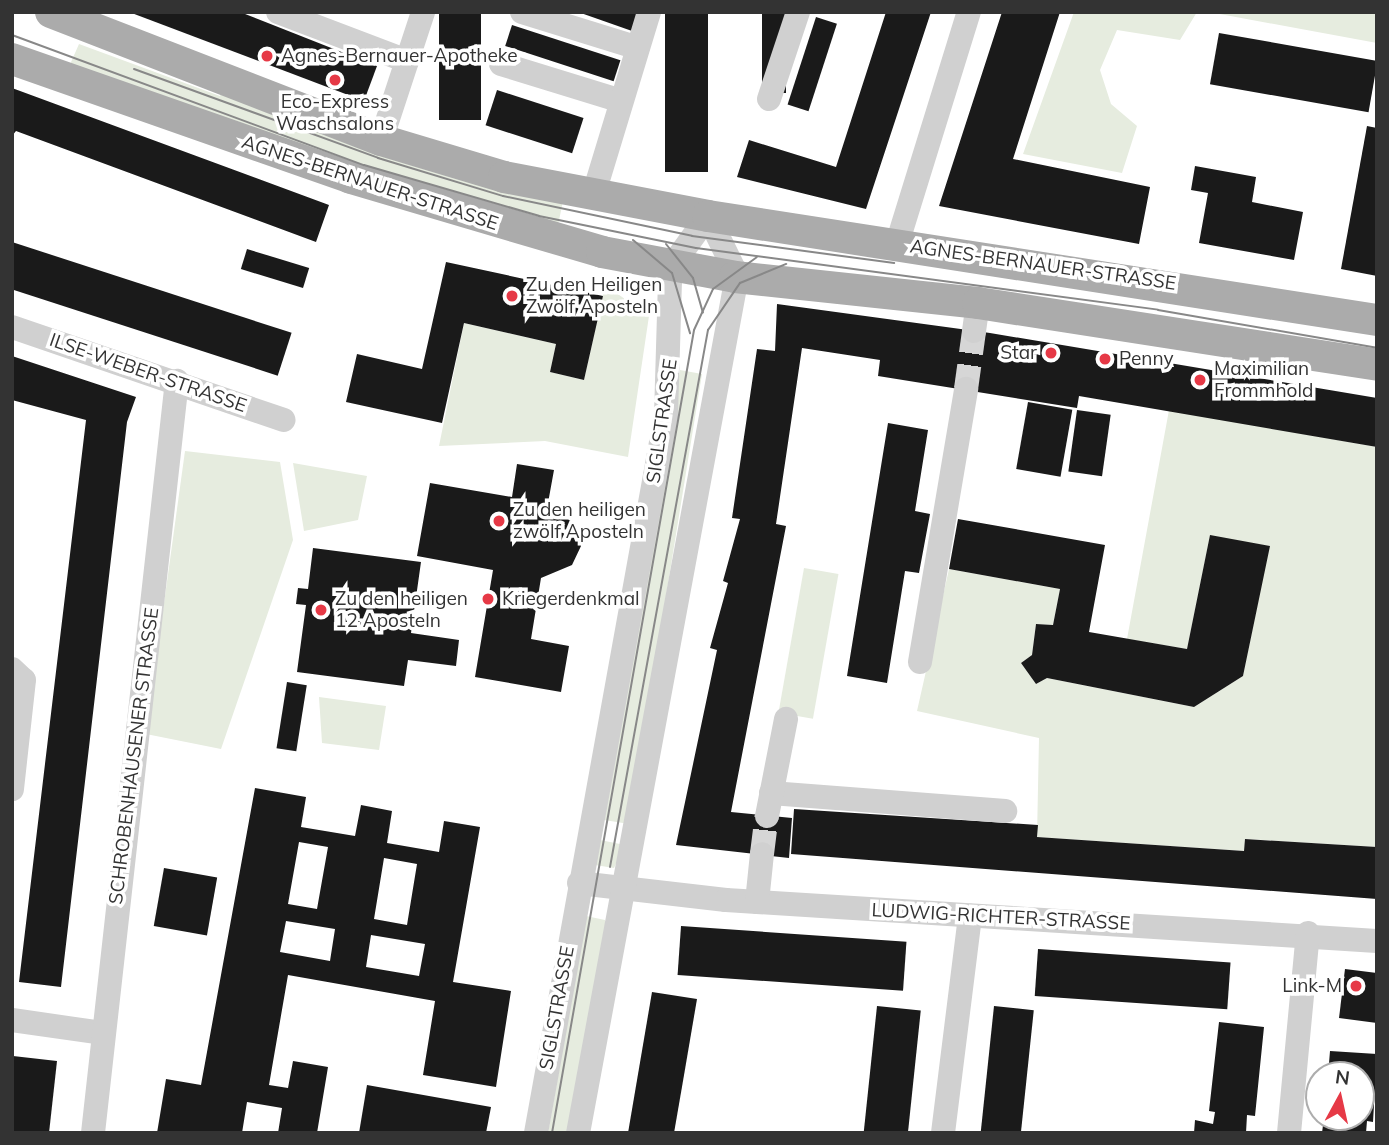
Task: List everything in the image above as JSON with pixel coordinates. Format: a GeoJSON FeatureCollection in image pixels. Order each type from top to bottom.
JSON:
{"type":"FeatureCollection","features":[{"type":"Feature","properties":{"kind":"main road","name":"AGNES-BERNAUER-STRASSE"},"geometry":{"type":"LineString","coordinates":[[51,12],[381,140],[504,177],[708,216],[1377,320]]}},
{"type":"Feature","properties":{"kind":"main road","name":"AGNES-BERNAUER-STRASSE"},"geometry":{"type":"LineString","coordinates":[[12,60],[423,202],[674,267],[976,317],[1377,365]]}},
{"type":"Feature","properties":{"kind":"street"},"geometry":{"type":"LineString","coordinates":[[278,12],[407,61]]}},
{"type":"Feature","properties":{"kind":"street"},"geometry":{"type":"LineString","coordinates":[[381,140],[423,12]]}},
{"type":"Feature","properties":{"kind":"street"},"geometry":{"type":"LineString","coordinates":[[522,12],[638,48]]}},
{"type":"Feature","properties":{"kind":"street"},"geometry":{"type":"LineString","coordinates":[[594,193],[649,12]]}},
{"type":"Feature","properties":{"kind":"street"},"geometry":{"type":"LineString","coordinates":[[769,99],[798,12]]}},
{"type":"Feature","properties":{"kind":"street"},"geometry":{"type":"LineString","coordinates":[[897,244],[969,12]]}},
{"type":"Feature","properties":{"kind":"street"},"geometry":{"type":"LineString","coordinates":[[501,64],[621,102]]}},
{"type":"Feature","properties":{"kind":"street"},"geometry":{"type":"LineString","coordinates":[[674,267],[708,216]]}},
{"type":"Feature","properties":{"kind":"street"},"geometry":{"type":"LineString","coordinates":[[578,1133],[625,891],[735,277],[708,216]]}},
{"type":"Feature","properties":{"kind":"street","name":"SIGLSTRASSE"},"geometry":{"type":"LineString","coordinates":[[536,1133],[579,883],[666,415],[674,267]]}},
{"type":"Feature","properties":{"kind":"street","name":"ILSE-WEBER-STRASSE"},"geometry":{"type":"LineString","coordinates":[[12,327],[177,381],[283,420]]}},
{"type":"Feature","properties":{"kind":"street","name":"SCHROBENHAUSENER STRASSE"},"geometry":{"type":"LineString","coordinates":[[93,1133],[102,1033],[177,381]]}},
{"type":"Feature","properties":{"kind":"street"},"geometry":{"type":"LineString","coordinates":[[920,662],[966,389]]}},
{"type":"Feature","properties":{"kind":"street"},"geometry":{"type":"LineString","coordinates":[[12,669],[24,680],[12,789]]}},
{"type":"Feature","properties":{"kind":"street"},"geometry":{"type":"LineString","coordinates":[[786,719],[769,804],[1005,811]]}},
{"type":"Feature","properties":{"kind":"street"},"geometry":{"type":"LineString","coordinates":[[757,902],[762,855]]}},
{"type":"Feature","properties":{"kind":"street"},"geometry":{"type":"LineString","coordinates":[[579,883],[625,891]]}},
{"type":"Feature","properties":{"kind":"street","name":"LUDWIG-RICHTER-STRASSE"},"geometry":{"type":"LineString","coordinates":[[625,891],[970,916],[1308,933],[1377,941]]}},
{"type":"Feature","properties":{"kind":"street"},"geometry":{"type":"LineString","coordinates":[[943,1133],[970,916]]}},
{"type":"Feature","properties":{"kind":"street"},"geometry":{"type":"LineString","coordinates":[[1289,1133],[1308,933]]}},
{"type":"Feature","properties":{"kind":"street"},"geometry":{"type":"LineString","coordinates":[[12,1020],[102,1033]]}},
{"type":"Feature","properties":{"kind":"shaded area"},"geometry":{"type":"Polygon","coordinates":[[[1074,12],[1197,12],[1180,40],[1117,30],[1100,70],[1111,104],[1137,126],[1122,173],[1023,154],[1074,12]]]}},
{"type":"Feature","properties":{"kind":"shaded area"},"geometry":{"type":"Polygon","coordinates":[[[1209,12],[1377,12],[1377,43],[1209,12]]]}},
{"type":"Feature","properties":{"kind":"shaded area"},"geometry":{"type":"Polygon","coordinates":[[[79,44],[220,96],[223,88],[563,201],[557,230],[68,69],[79,44]]]}},
{"type":"Feature","properties":{"kind":"shaded area"},"geometry":{"type":"Polygon","coordinates":[[[605,285],[649,316],[628,457],[545,441],[439,446],[464,323],[556,344],[550,372],[584,380],[605,285]]]}},
{"type":"Feature","properties":{"kind":"shaded area"},"geometry":{"type":"Polygon","coordinates":[[[680,370],[702,374],[629,824],[598,819],[680,370]]]}},
{"type":"Feature","properties":{"kind":"shaded area"},"geometry":{"type":"Polygon","coordinates":[[[1169,410],[1377,447],[1377,847],[1246,839],[1244,851],[1037,837],[1039,738],[917,711],[949,569],[1060,589],[1053,625],[1036,624],[1032,655],[1021,663],[1036,684],[1047,678],[1194,707],[1243,676],[1269,546],[1210,536],[1187,649],[1127,639],[1169,410]]]}},
{"type":"Feature","properties":{"kind":"shaded area"},"geometry":{"type":"Polygon","coordinates":[[[185,451],[280,462],[293,540],[221,749],[146,734],[185,451]]]}},
{"type":"Feature","properties":{"kind":"shaded area"},"geometry":{"type":"Polygon","coordinates":[[[293,463],[367,476],[358,520],[304,531],[293,463]]]}},
{"type":"Feature","properties":{"kind":"shaded area"},"geometry":{"type":"Polygon","coordinates":[[[804,568],[838,574],[813,719],[778,713],[804,568]]]}},
{"type":"Feature","properties":{"kind":"shaded area"},"geometry":{"type":"Polygon","coordinates":[[[319,697],[386,706],[379,750],[322,743],[319,697]]]}},
{"type":"Feature","properties":{"kind":"shaded area"},"geometry":{"type":"Polygon","coordinates":[[[595,839],[625,845],[614,868],[595,865],[595,839]]]}},
{"type":"Feature","properties":{"kind":"shaded area"},"geometry":{"type":"Polygon","coordinates":[[[586,916],[605,920],[606,936],[567,1133],[548,1133],[586,916]]]}},
{"type":"Feature","properties":{"kind":"building"},"geometry":{"type":"Polygon","coordinates":[[[129,12],[240,12],[377,66],[364,101],[129,12]]]}},
{"type":"Feature","properties":{"kind":"building"},"geometry":{"type":"Polygon","coordinates":[[[439,12],[481,12],[481,120],[439,120],[439,12]]]}},
{"type":"Feature","properties":{"kind":"building"},"geometry":{"type":"Polygon","coordinates":[[[578,12],[638,12],[632,31],[578,12]]]}},
{"type":"Feature","properties":{"kind":"building"},"geometry":{"type":"Polygon","coordinates":[[[665,12],[708,12],[708,172],[665,172],[665,12]]]}},
{"type":"Feature","properties":{"kind":"building"},"geometry":{"type":"Polygon","coordinates":[[[762,12],[786,12],[786,93],[762,93],[762,12]]]}},
{"type":"Feature","properties":{"kind":"building"},"geometry":{"type":"Polygon","coordinates":[[[886,12],[931,12],[866,209],[737,177],[749,140],[836,167],[886,12]]]}},
{"type":"Feature","properties":{"kind":"building"},"geometry":{"type":"Polygon","coordinates":[[[1002,12],[1060,12],[1013,159],[1150,187],[1139,244],[939,206],[1002,12]]]}},
{"type":"Feature","properties":{"kind":"building"},"geometry":{"type":"Polygon","coordinates":[[[816,17],[837,24],[808,111],[788,104],[816,17]]]}},
{"type":"Feature","properties":{"kind":"building"},"geometry":{"type":"Polygon","coordinates":[[[512,25],[620,60],[614,81],[505,46],[512,25]]]}},
{"type":"Feature","properties":{"kind":"building"},"geometry":{"type":"Polygon","coordinates":[[[1219,33],[1377,61],[1369,112],[1210,84],[1219,33]]]}},
{"type":"Feature","properties":{"kind":"building"},"geometry":{"type":"Polygon","coordinates":[[[12,88],[329,205],[316,242],[16,131],[12,136],[12,88]]]}},
{"type":"Feature","properties":{"kind":"building"},"geometry":{"type":"Polygon","coordinates":[[[497,90],[584,118],[572,153],[486,125],[497,90]]]}},
{"type":"Feature","properties":{"kind":"building"},"geometry":{"type":"Polygon","coordinates":[[[1367,126],[1377,128],[1377,276],[1341,269],[1367,126]]]}},
{"type":"Feature","properties":{"kind":"building"},"geometry":{"type":"Polygon","coordinates":[[[1195,166],[1256,177],[1252,202],[1303,212],[1294,260],[1199,243],[1208,193],[1191,190],[1195,166]]]}},
{"type":"Feature","properties":{"kind":"building"},"geometry":{"type":"Polygon","coordinates":[[[12,242],[292,333],[278,376],[12,289],[12,242]]]}},
{"type":"Feature","properties":{"kind":"building"},"geometry":{"type":"Polygon","coordinates":[[[247,249],[309,268],[303,288],[241,269],[247,249]]]}},
{"type":"Feature","properties":{"kind":"building"},"geometry":{"type":"Polygon","coordinates":[[[446,262],[603,296],[584,380],[550,372],[556,344],[464,323],[442,423],[346,402],[357,354],[422,369],[446,262]]]}},
{"type":"Feature","properties":{"kind":"building"},"geometry":{"type":"Polygon","coordinates":[[[777,304],[990,333],[1377,398],[1377,447],[1079,396],[1077,408],[878,376],[880,360],[802,348],[776,524],[786,526],[731,812],[792,818],[789,858],[676,845],[717,650],[710,648],[728,583],[723,581],[740,519],[732,518],[757,349],[775,351],[777,304]]]}},
{"type":"Feature","properties":{"kind":"building"},"geometry":{"type":"Polygon","coordinates":[[[12,356],[136,397],[127,422],[61,987],[19,982],[86,420],[12,400],[12,356]]]}},
{"type":"Feature","properties":{"kind":"building"},"geometry":{"type":"Polygon","coordinates":[[[1028,402],[1072,410],[1061,477],[1016,469],[1028,402]]]}},
{"type":"Feature","properties":{"kind":"building"},"geometry":{"type":"Polygon","coordinates":[[[1077,410],[1111,415],[1102,476],[1068,471],[1077,410]]]}},
{"type":"Feature","properties":{"kind":"building"},"geometry":{"type":"Polygon","coordinates":[[[888,423],[928,430],[915,511],[930,514],[919,573],[905,571],[887,683],[847,676],[888,423]]]}},
{"type":"Feature","properties":{"kind":"building","name":"Zu den heiligen zwölf Aposteln"},"geometry":{"type":"Polygon","coordinates":[[[517,464],[554,470],[548,503],[578,527],[581,546],[572,565],[541,578],[531,639],[569,646],[561,692],[475,677],[493,570],[417,556],[430,483],[512,497],[517,464]]]}},
{"type":"Feature","properties":{"kind":"building"},"geometry":{"type":"Polygon","coordinates":[[[958,519],[1105,545],[1089,632],[1187,649],[1210,535],[1270,546],[1243,676],[1194,707],[1047,678],[1036,684],[1021,663],[1032,655],[1036,624],[1053,625],[1060,589],[949,569],[958,519]]]}},
{"type":"Feature","properties":{"kind":"building"},"geometry":{"type":"Polygon","coordinates":[[[313,548],[421,562],[411,633],[459,640],[456,666],[408,660],[404,686],[297,672],[306,605],[296,604],[298,588],[308,589],[313,548]]]}},
{"type":"Feature","properties":{"kind":"building"},"geometry":{"type":"Polygon","coordinates":[[[287,682],[307,685],[296,751],[277,748],[287,682]]]}},
{"type":"Feature","properties":{"kind":"building"},"geometry":{"type":"Polygon","coordinates":[[[255,788],[306,797],[301,827],[355,836],[361,805],[392,811],[387,843],[439,852],[444,821],[480,827],[453,982],[511,991],[496,1087],[423,1075],[435,1001],[288,975],[269,1085],[288,1088],[293,1061],[328,1067],[317,1133],[278,1133],[282,1108],[247,1102],[242,1133],[157,1133],[166,1079],[201,1085],[255,788]],[[299,842],[288,904],[317,909],[328,847],[299,842]],[[384,858],[374,919],[407,925],[417,864],[384,858]],[[286,921],[280,952],[330,961],[335,929],[286,921]],[[371,935],[366,967],[419,976],[425,944],[371,935]]]}},
{"type":"Feature","properties":{"kind":"building"},"geometry":{"type":"Polygon","coordinates":[[[794,809],[1038,825],[1037,837],[1244,851],[1245,839],[1377,847],[1377,899],[791,854],[794,809]]]}},
{"type":"Feature","properties":{"kind":"building"},"geometry":{"type":"Polygon","coordinates":[[[164,868],[217,877],[207,935],[154,926],[164,868]]]}},
{"type":"Feature","properties":{"kind":"building"},"geometry":{"type":"Polygon","coordinates":[[[681,926],[906,942],[903,991],[678,975],[681,926]]]}},
{"type":"Feature","properties":{"kind":"building"},"geometry":{"type":"Polygon","coordinates":[[[1038,949],[1231,962],[1227,1009],[1035,996],[1038,949]]]}},
{"type":"Feature","properties":{"kind":"building"},"geometry":{"type":"Polygon","coordinates":[[[1345,969],[1377,973],[1377,1023],[1339,1018],[1345,969]]]}},
{"type":"Feature","properties":{"kind":"building"},"geometry":{"type":"Polygon","coordinates":[[[652,992],[697,999],[674,1133],[628,1133],[652,992]]]}},
{"type":"Feature","properties":{"kind":"building"},"geometry":{"type":"Polygon","coordinates":[[[877,1006],[921,1011],[908,1133],[864,1133],[877,1006]]]}},
{"type":"Feature","properties":{"kind":"building"},"geometry":{"type":"Polygon","coordinates":[[[994,1006],[1034,1010],[1021,1133],[981,1133],[994,1006]]]}},
{"type":"Feature","properties":{"kind":"building"},"geometry":{"type":"Polygon","coordinates":[[[1219,1022],[1264,1027],[1255,1116],[1247,1115],[1246,1133],[1194,1133],[1195,1120],[1213,1124],[1215,1112],[1209,1111],[1219,1022]]]}},
{"type":"Feature","properties":{"kind":"building"},"geometry":{"type":"Polygon","coordinates":[[[1330,1051],[1377,1054],[1375,1088],[1375,1061],[1329,1061],[1330,1051]]]}},
{"type":"Feature","properties":{"kind":"building"},"geometry":{"type":"Polygon","coordinates":[[[13,1056],[57,1061],[49,1133],[12,1133],[13,1056]]]}},
{"type":"Feature","properties":{"kind":"building"},"geometry":{"type":"Polygon","coordinates":[[[367,1085],[491,1107],[486,1133],[359,1133],[367,1085]]]}},
{"type":"Feature","properties":{"kind":"building"},"geometry":{"type":"Polygon","coordinates":[[[1322,1131],[1366,1131],[1366,1133],[1322,1131]]]}},
{"type":"Feature","properties":{"kind":"tunnel"},"geometry":{"type":"LineString","coordinates":[[966,389],[974,331]]}},
{"type":"Feature","properties":{"kind":"tunnel"},"geometry":{"type":"LineString","coordinates":[[762,854],[767,816]]}},
{"type":"Feature","properties":{"kind":"tram line"},"geometry":{"type":"LineString","coordinates":[[12,35],[364,165],[539,216],[696,248],[1158,310],[1377,348]]}},
{"type":"Feature","properties":{"kind":"tram line"},"geometry":{"type":"LineString","coordinates":[[134,69],[378,158],[503,196],[692,236],[894,263]]}},
{"type":"Feature","properties":{"kind":"tram line"},"geometry":{"type":"LineString","coordinates":[[633,240],[672,273],[690,333]]}},
{"type":"Feature","properties":{"kind":"tram line"},"geometry":{"type":"LineString","coordinates":[[666,244],[693,278],[703,313]]}},
{"type":"Feature","properties":{"kind":"tram line"},"geometry":{"type":"LineString","coordinates":[[552,1133],[694,330],[713,289],[757,257]]}},
{"type":"Feature","properties":{"kind":"tram line"},"geometry":{"type":"LineString","coordinates":[[610,867],[708,330],[740,283],[786,264]]}},
{"type":"Feature","properties":{"kind":"place","name":"Agnes-Bernauer-Apotheke"},"geometry":{"type":"Point","coordinates":[267,56]}},
{"type":"Feature","properties":{"kind":"place","name":"Eco-Express Waschsalons"},"geometry":{"type":"Point","coordinates":[335,80]}},
{"type":"Feature","properties":{"kind":"place","name":"Zu den Heiligen Zwölf Aposteln"},"geometry":{"type":"Point","coordinates":[512,296]}},
{"type":"Feature","properties":{"kind":"place","name":"Star"},"geometry":{"type":"Point","coordinates":[1051,353]}},
{"type":"Feature","properties":{"kind":"place","name":"Penny"},"geometry":{"type":"Point","coordinates":[1105,359]}},
{"type":"Feature","properties":{"kind":"place","name":"Maximilian Frommhold"},"geometry":{"type":"Point","coordinates":[1200,380]}},
{"type":"Feature","properties":{"kind":"place","name":"Zu den heiligen zwölf Aposteln"},"geometry":{"type":"Point","coordinates":[499,521]}},
{"type":"Feature","properties":{"kind":"place","name":"Kriegerdenkmal"},"geometry":{"type":"Point","coordinates":[488,599]}},
{"type":"Feature","properties":{"kind":"place","name":"Zu den heiligen 12 Aposteln"},"geometry":{"type":"Point","coordinates":[321,610]}},
{"type":"Feature","properties":{"kind":"place","name":"Link-M"},"geometry":{"type":"Point","coordinates":[1356,986]}}]}
